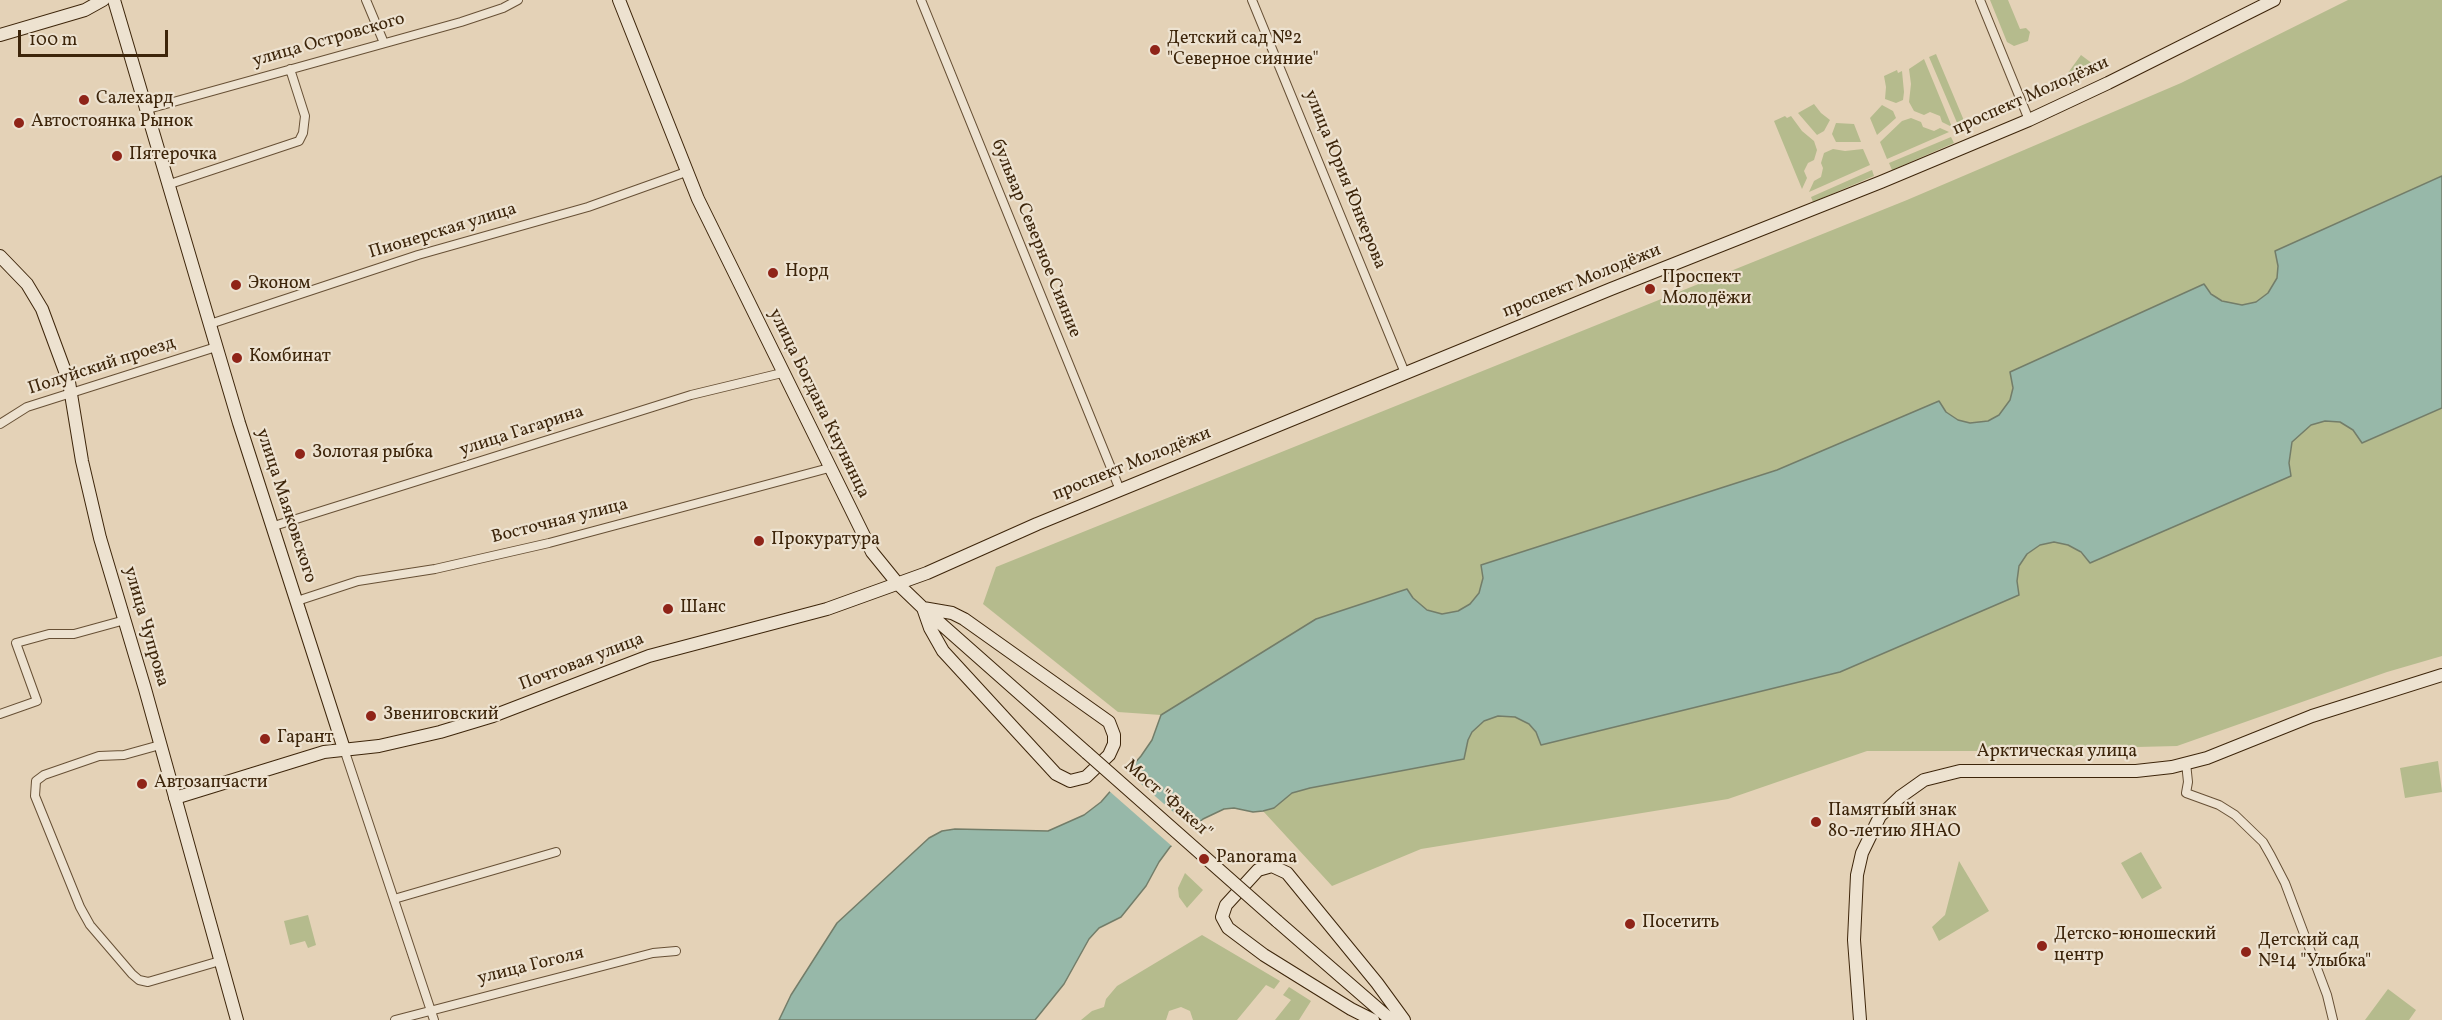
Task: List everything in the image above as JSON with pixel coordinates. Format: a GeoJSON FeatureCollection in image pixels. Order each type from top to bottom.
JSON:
{"type":"FeatureCollection","features":[{"type":"Feature","properties":{"kind":"street"},"geometry":{"type":"LineString","coordinates":[[0,35],[85,10],[103,0]]}},
{"type":"Feature","properties":{"kind":"street","name":"улица Маяковского"},"geometry":{"type":"LineString","coordinates":[[114,0],[148,109],[216,347],[344,748],[434,1020]]}},
{"type":"Feature","properties":{"kind":"street"},"geometry":{"type":"LineString","coordinates":[[366,0],[384,43]]}},
{"type":"Feature","properties":{"kind":"street","name":"улица Островского"},"geometry":{"type":"LineString","coordinates":[[148,109],[490,13],[518,0]]}},
{"type":"Feature","properties":{"kind":"street","name":"улица Богдана Кнунянца"},"geometry":{"type":"LineString","coordinates":[[619,0],[686,172],[868,546],[898,584],[923,608],[1087,753]]}},
{"type":"Feature","properties":{"kind":"street","name":"бульвар Северное Сияние"},"geometry":{"type":"LineString","coordinates":[[921,0],[1120,490]]}},
{"type":"Feature","properties":{"kind":"street","name":"улица Юрия Юнкерова"},"geometry":{"type":"LineString","coordinates":[[1252,0],[1405,373]]}},
{"type":"Feature","properties":{"kind":"street"},"geometry":{"type":"LineString","coordinates":[[1980,0],[2029,120]]}},
{"type":"Feature","properties":{"kind":"street","name":"проспект Молодёжи"},"geometry":{"type":"LineString","coordinates":[[898,584],[1405,373],[1881,182],[2029,120],[2274,0]]}},
{"type":"Feature","properties":{"kind":"street"},"geometry":{"type":"LineString","coordinates":[[170,184],[299,141],[303,134],[305,116],[290,69]]}},
{"type":"Feature","properties":{"kind":"street","name":"Пионерская улица"},"geometry":{"type":"LineString","coordinates":[[210,324],[427,252],[588,207],[686,172]]}},
{"type":"Feature","properties":{"kind":"street","name":"улица Чупрова"},"geometry":{"type":"LineString","coordinates":[[0,256],[27,284],[45,314],[70,393],[82,461],[100,538],[237,1020]]}},
{"type":"Feature","properties":{"kind":"street","name":"Полуйский проезд"},"geometry":{"type":"LineString","coordinates":[[0,424],[27,407],[216,347]]}},
{"type":"Feature","properties":{"kind":"street","name":"улица Гагарина"},"geometry":{"type":"LineString","coordinates":[[273,526],[691,395],[782,373]]}},
{"type":"Feature","properties":{"kind":"street","name":"Восточная улица"},"geometry":{"type":"LineString","coordinates":[[297,601],[358,581],[435,569],[549,543],[829,468]]}},
{"type":"Feature","properties":{"kind":"street","name":"Почтовая улица"},"geometry":{"type":"LineString","coordinates":[[175,798],[324,752],[344,748],[380,746],[458,727],[528,703],[649,656],[792,619],[898,584]]}},
{"type":"Feature","properties":{"kind":"street"},"geometry":{"type":"LineString","coordinates":[[923,608],[952,613],[964,619],[1109,722],[1114,735],[1114,744],[1109,755],[1086,777],[1070,781],[1056,774],[943,651],[930,628],[923,608]]}},
{"type":"Feature","properties":{"kind":"street"},"geometry":{"type":"LineString","coordinates":[[0,714],[37,701],[16,644],[49,634],[74,634],[125,620]]}},
{"type":"Feature","properties":{"kind":"street","name":"Арктическая улица"},"geometry":{"type":"LineString","coordinates":[[1860,1019],[1854,940],[1857,875],[1862,853],[1873,827],[1888,807],[1924,780],[1960,771],[2136,771],[2186,764],[2207,758],[2312,716],[2442,675]]}},
{"type":"Feature","properties":{"kind":"street"},"geometry":{"type":"LineString","coordinates":[[160,745],[124,755],[99,756],[44,775],[36,781],[35,796],[80,907],[90,925],[138,980],[148,982],[220,961]]}},
{"type":"Feature","properties":{"kind":"street","name":"Мост \"Факел\""},"geometry":{"type":"LineString","coordinates":[[1087,753],[1391,1020]]}},
{"type":"Feature","properties":{"kind":"street"},"geometry":{"type":"LineString","coordinates":[[2186,764],[2188,782],[2186,793],[2219,805],[2235,815],[2263,842],[2285,883],[2327,995],[2333,1020]]}},
{"type":"Feature","properties":{"kind":"street"},"geometry":{"type":"LineString","coordinates":[[394,899],[556,852]]}},
{"type":"Feature","properties":{"kind":"street"},"geometry":{"type":"LineString","coordinates":[[1373,1020],[1351,1009],[1264,955],[1228,928],[1222,917],[1226,905],[1258,870],[1272,866],[1287,873],[1377,983],[1404,1020]]}},
{"type":"Feature","properties":{"kind":"street","name":"улица Гоголя"},"geometry":{"type":"LineString","coordinates":[[395,1020],[430,1009],[653,953],[676,951]]}},
{"type":"Feature","properties":{"kind":"green space"},"geometry":{"type":"Polygon","coordinates":[[[1990,0],[2008,0],[2020,29],[2026,28],[2030,32],[2028,41],[2014,46],[2007,42],[1990,0]]]}},
{"type":"Feature","properties":{"kind":"green space"},"geometry":{"type":"Polygon","coordinates":[[[2348,0],[2442,0],[2442,176],[2275,251],[2278,266],[2277,278],[2268,293],[2256,302],[2242,305],[2228,303],[2217,298],[2208,290],[2012,377],[2012,395],[2007,406],[1999,415],[1988,421],[1970,423],[1958,420],[1946,412],[1938,402],[1777,470],[1481,565],[1483,578],[1479,593],[1470,604],[1458,611],[1442,614],[1433,612],[1423,608],[1413,598],[1316,619],[1161,715],[1118,712],[983,604],[996,567],[1907,200],[2181,83],[2348,0]]]}},
{"type":"Feature","properties":{"kind":"green space"},"geometry":{"type":"Polygon","coordinates":[[[1936,54],[1965,123],[1958,125],[1929,57],[1936,54]]]}},
{"type":"Feature","properties":{"kind":"green space"},"geometry":{"type":"Polygon","coordinates":[[[2081,55],[2097,67],[2064,83],[2065,77],[2081,55]]]}},
{"type":"Feature","properties":{"kind":"green space"},"geometry":{"type":"Polygon","coordinates":[[[1924,59],[1952,127],[1942,122],[1940,116],[1930,112],[1924,115],[1914,111],[1909,102],[1911,84],[1909,69],[1924,59]]]}},
{"type":"Feature","properties":{"kind":"green space"},"geometry":{"type":"Polygon","coordinates":[[[1897,70],[1898,73],[1902,71],[1904,92],[1903,100],[1896,103],[1885,99],[1884,76],[1897,70]]]}},
{"type":"Feature","properties":{"kind":"green space"},"geometry":{"type":"Polygon","coordinates":[[[1814,104],[1830,120],[1824,131],[1817,135],[1798,113],[1814,104]]]}},
{"type":"Feature","properties":{"kind":"green space"},"geometry":{"type":"Polygon","coordinates":[[[1882,105],[1893,111],[1896,118],[1877,135],[1870,118],[1882,105]]]}},
{"type":"Feature","properties":{"kind":"green space"},"geometry":{"type":"Polygon","coordinates":[[[1785,116],[1787,118],[1791,116],[1802,131],[1814,141],[1817,150],[1814,160],[1808,163],[1804,171],[1807,178],[1802,189],[1774,121],[1785,116]]]}},
{"type":"Feature","properties":{"kind":"green space"},"geometry":{"type":"Polygon","coordinates":[[[1911,118],[1921,122],[1923,127],[1934,131],[1940,128],[1949,132],[1887,159],[1880,142],[1902,121],[1911,118]]]}},
{"type":"Feature","properties":{"kind":"green space"},"geometry":{"type":"Polygon","coordinates":[[[1836,123],[1854,124],[1861,142],[1836,142],[1832,134],[1836,123]]]}},
{"type":"Feature","properties":{"kind":"green space"},"geometry":{"type":"Polygon","coordinates":[[[1951,137],[1954,143],[1892,170],[1889,163],[1951,137]]]}},
{"type":"Feature","properties":{"kind":"green space"},"geometry":{"type":"Polygon","coordinates":[[[1833,149],[1845,151],[1863,149],[1870,165],[1809,192],[1814,181],[1821,177],[1824,153],[1833,149]]]}},
{"type":"Feature","properties":{"kind":"green space"},"geometry":{"type":"Polygon","coordinates":[[[1872,170],[1874,176],[1813,202],[1811,197],[1872,170]]]}},
{"type":"Feature","properties":{"kind":"green space"},"geometry":{"type":"Polygon","coordinates":[[[2442,408],[2442,656],[2387,672],[2177,746],[1867,751],[1728,799],[1421,849],[1332,886],[1263,811],[1274,808],[1292,793],[1310,788],[1464,759],[1472,732],[1484,721],[1498,716],[1515,717],[1529,724],[1536,732],[1541,745],[2017,588],[2017,573],[2022,559],[2033,549],[2046,542],[2061,542],[2075,547],[2090,563],[2291,476],[2289,463],[2292,442],[2310,425],[2325,421],[2340,422],[2353,430],[2363,443],[2442,408]]]}},
{"type":"Feature","properties":{"kind":"green space"},"geometry":{"type":"Polygon","coordinates":[[[2438,761],[2442,792],[2405,798],[2400,768],[2438,761]]]}},
{"type":"Feature","properties":{"kind":"green space"},"geometry":{"type":"Polygon","coordinates":[[[2141,852],[2162,888],[2142,899],[2121,863],[2141,852]]]}},
{"type":"Feature","properties":{"kind":"green space"},"geometry":{"type":"Polygon","coordinates":[[[1959,861],[1989,911],[1939,941],[1932,927],[1945,915],[1959,861]]]}},
{"type":"Feature","properties":{"kind":"green space"},"geometry":{"type":"Polygon","coordinates":[[[1185,873],[1203,890],[1187,908],[1179,897],[1178,888],[1185,873]]]}},
{"type":"Feature","properties":{"kind":"green space"},"geometry":{"type":"Polygon","coordinates":[[[308,915],[316,945],[308,948],[305,941],[290,945],[284,921],[308,915]]]}},
{"type":"Feature","properties":{"kind":"green space"},"geometry":{"type":"Polygon","coordinates":[[[1202,935],[1280,981],[1274,989],[1266,985],[1237,1020],[1193,1020],[1190,1011],[1181,1007],[1169,1011],[1166,1020],[1081,1020],[1092,1011],[1104,1007],[1106,999],[1117,986],[1202,935]]]}},
{"type":"Feature","properties":{"kind":"green space"},"geometry":{"type":"Polygon","coordinates":[[[1289,987],[1311,1001],[1299,1020],[1275,1020],[1291,1000],[1283,995],[1289,987]]]}},
{"type":"Feature","properties":{"kind":"green space"},"geometry":{"type":"Polygon","coordinates":[[[2388,989],[2416,1010],[2409,1020],[2365,1020],[2388,989]]]}},
{"type":"Feature","properties":{"kind":"shaded area"},"geometry":{"type":"Polygon","coordinates":[[[2442,176],[2442,408],[2362,443],[2353,430],[2340,422],[2325,421],[2311,425],[2292,442],[2289,463],[2291,476],[2090,563],[2081,552],[2068,545],[2054,542],[2040,545],[2027,554],[2019,566],[2017,581],[2019,595],[1840,672],[1541,745],[1536,732],[1529,724],[1515,717],[1498,716],[1484,721],[1472,732],[1464,759],[1310,788],[1292,793],[1274,808],[1263,811],[1224,809],[1203,819],[1170,847],[1146,886],[1121,917],[1099,928],[1089,939],[1064,984],[1035,1020],[779,1020],[791,995],[837,923],[929,838],[942,831],[955,829],[1048,831],[1084,815],[1101,802],[1141,756],[1152,740],[1161,715],[1316,619],[1407,589],[1413,598],[1427,610],[1442,614],[1458,611],[1470,604],[1479,593],[1483,578],[1481,565],[1777,470],[1939,401],[1946,412],[1958,420],[1970,423],[1988,421],[1999,415],[2010,400],[2013,388],[2010,372],[2204,284],[2211,294],[2222,301],[2242,305],[2256,302],[2268,293],[2277,278],[2278,266],[2275,251],[2442,176]]]}},
{"type":"Feature","properties":{"kind":"pier"},"geometry":{"type":"Polygon","coordinates":[[[1125,770],[1194,830],[1174,848],[1108,790],[1125,770]]]}},
{"type":"Feature","properties":{"kind":"place","name":"Детский сад №2 \"Северное сияние\""},"geometry":{"type":"Point","coordinates":[1155,50]}},
{"type":"Feature","properties":{"kind":"place","name":"Салехард"},"geometry":{"type":"Point","coordinates":[84,100]}},
{"type":"Feature","properties":{"kind":"place","name":"Автостоянка Рынок"},"geometry":{"type":"Point","coordinates":[19,123]}},
{"type":"Feature","properties":{"kind":"place","name":"Пятерочка"},"geometry":{"type":"Point","coordinates":[117,156]}},
{"type":"Feature","properties":{"kind":"place","name":"Норд"},"geometry":{"type":"Point","coordinates":[773,273]}},
{"type":"Feature","properties":{"kind":"place","name":"Эконом"},"geometry":{"type":"Point","coordinates":[236,285]}},
{"type":"Feature","properties":{"kind":"place","name":"Проспект Молодёжи"},"geometry":{"type":"Point","coordinates":[1650,289]}},
{"type":"Feature","properties":{"kind":"place","name":"Комбинат"},"geometry":{"type":"Point","coordinates":[237,358]}},
{"type":"Feature","properties":{"kind":"place","name":"Золотая рыбка"},"geometry":{"type":"Point","coordinates":[300,454]}},
{"type":"Feature","properties":{"kind":"place","name":"Прокуратура"},"geometry":{"type":"Point","coordinates":[759,541]}},
{"type":"Feature","properties":{"kind":"place","name":"Шанс"},"geometry":{"type":"Point","coordinates":[668,609]}},
{"type":"Feature","properties":{"kind":"place","name":"Звениговский"},"geometry":{"type":"Point","coordinates":[371,716]}},
{"type":"Feature","properties":{"kind":"place","name":"Гарант"},"geometry":{"type":"Point","coordinates":[265,739]}},
{"type":"Feature","properties":{"kind":"place","name":"Автозапчасти"},"geometry":{"type":"Point","coordinates":[142,784]}},
{"type":"Feature","properties":{"kind":"place","name":"Памятный знак 80-летию ЯНАО"},"geometry":{"type":"Point","coordinates":[1816,822]}},
{"type":"Feature","properties":{"kind":"place","name":"Panorama"},"geometry":{"type":"Point","coordinates":[1204,859]}},
{"type":"Feature","properties":{"kind":"place","name":"Посетить"},"geometry":{"type":"Point","coordinates":[1630,924]}},
{"type":"Feature","properties":{"kind":"place","name":"Детско-юношеский центр"},"geometry":{"type":"Point","coordinates":[2042,946]}},
{"type":"Feature","properties":{"kind":"place","name":"Детский сад №14 \"Улыбка\""},"geometry":{"type":"Point","coordinates":[2246,952]}}]}
